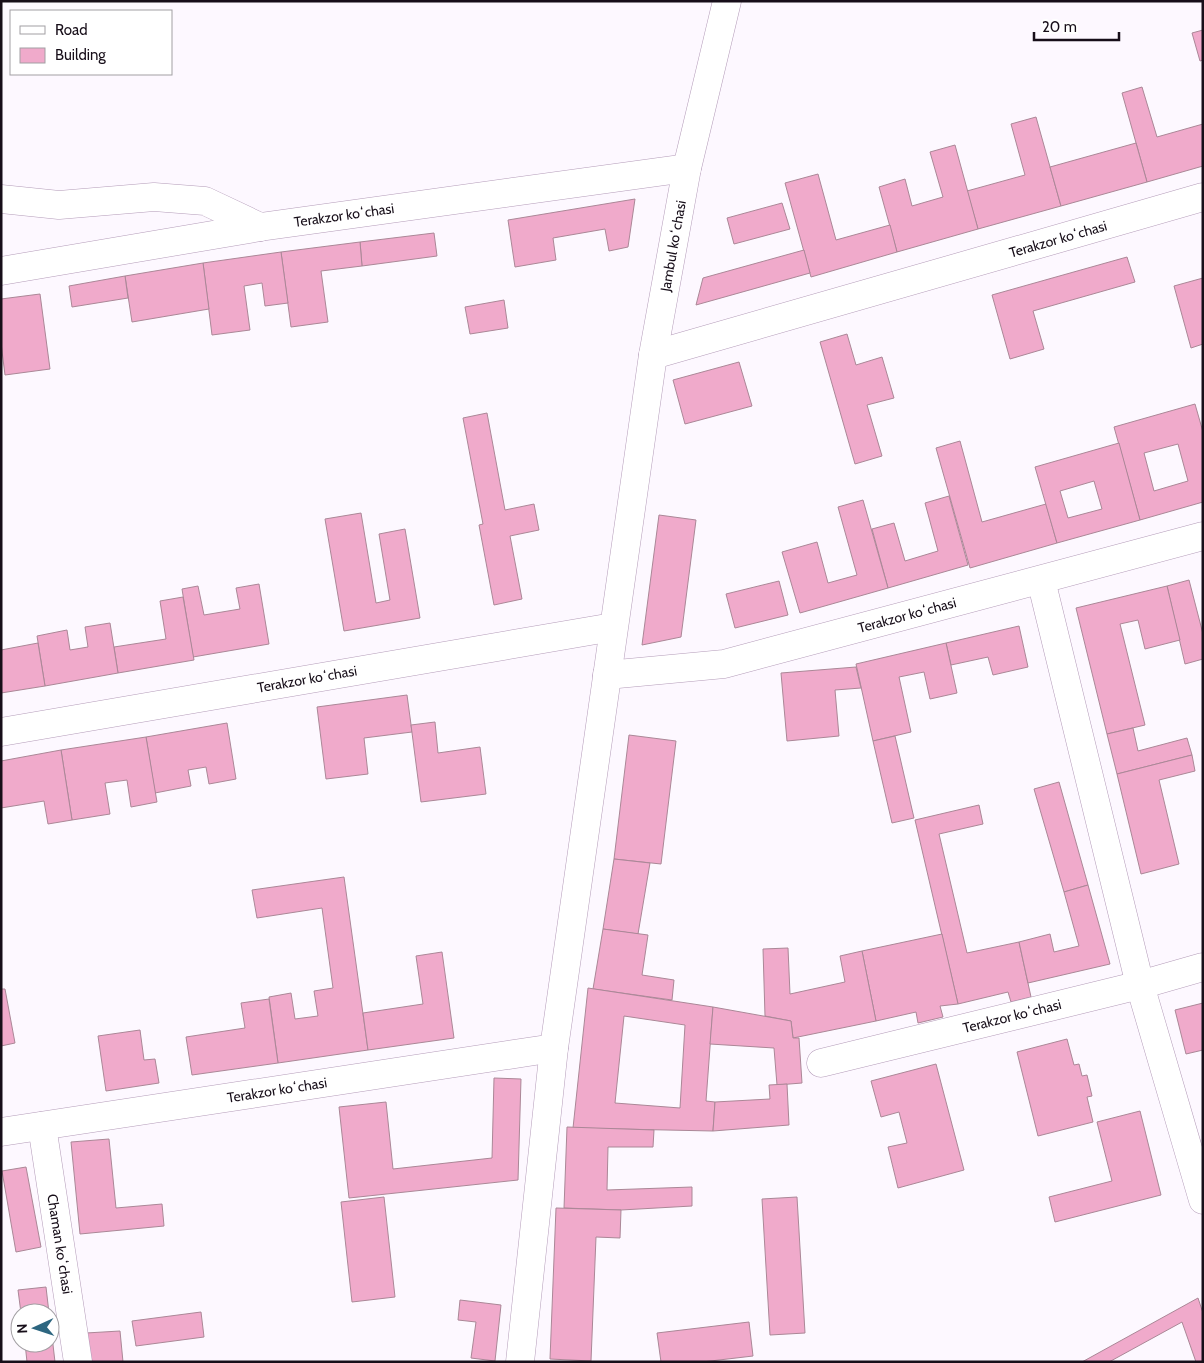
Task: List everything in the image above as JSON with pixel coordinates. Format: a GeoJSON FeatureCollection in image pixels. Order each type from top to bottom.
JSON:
{"type":"FeatureCollection","features":[{"type":"Feature","properties":{"kind":"street","name":"Jambul koʻchasi"},"geometry":{"type":"LineString","coordinates":[[520,1362],[554,1048],[613,627],[654,354],[687,168],[727,1]]}},
{"type":"Feature","properties":{"kind":"street","name":"Terakzor koʻchasi"},"geometry":{"type":"LineString","coordinates":[[1,271],[260,227],[687,168]]}},
{"type":"Feature","properties":{"kind":"street"},"geometry":{"type":"LineString","coordinates":[[1,199],[59,205],[154,197],[205,201],[260,227]]}},
{"type":"Feature","properties":{"kind":"street","name":"Terakzor koʻchasi"},"geometry":{"type":"LineString","coordinates":[[654,354],[1203,197]]}},
{"type":"Feature","properties":{"kind":"street","name":"Terakzor koʻchasi"},"geometry":{"type":"LineString","coordinates":[[607,675],[724,664],[1203,536]]}},
{"type":"Feature","properties":{"kind":"street"},"geometry":{"type":"LineString","coordinates":[[1041,580],[1140,985],[1203,1200]]}},
{"type":"Feature","properties":{"kind":"street","name":"Terakzor koʻchasi"},"geometry":{"type":"LineString","coordinates":[[1,732],[613,627]]}},
{"type":"Feature","properties":{"kind":"street","name":"Terakzor koʻchasi"},"geometry":{"type":"LineString","coordinates":[[821,1063],[1140,985],[1203,967]]}},
{"type":"Feature","properties":{"kind":"street","name":"Terakzor koʻchasi"},"geometry":{"type":"LineString","coordinates":[[1,1132],[554,1048]]}},
{"type":"Feature","properties":{"kind":"street","name":"Chaman koʻchasi"},"geometry":{"type":"LineString","coordinates":[[42,1126],[78,1362]]}},
{"type":"Feature","properties":{"kind":"building"},"geometry":{"type":"Polygon","coordinates":[[[1203,30],[1203,60],[1200,61],[1192,33],[1203,30]]]}},
{"type":"Feature","properties":{"kind":"building"},"geometry":{"type":"Polygon","coordinates":[[[1142,87],[1157,137],[1203,124],[1203,166],[1147,182],[1122,93],[1142,87]]]}},
{"type":"Feature","properties":{"kind":"building"},"geometry":{"type":"Polygon","coordinates":[[[1036,117],[1061,206],[978,229],[967,191],[1025,175],[1011,124],[1036,117]]]}},
{"type":"Feature","properties":{"kind":"building"},"geometry":{"type":"Polygon","coordinates":[[[1136,143],[1147,182],[1061,206],[1050,167],[1136,143]]]}},
{"type":"Feature","properties":{"kind":"building"},"geometry":{"type":"Polygon","coordinates":[[[955,145],[978,229],[897,252],[879,187],[905,179],[912,206],[943,197],[930,152],[955,145]]]}},
{"type":"Feature","properties":{"kind":"building"},"geometry":{"type":"Polygon","coordinates":[[[818,174],[836,240],[890,225],[897,252],[811,277],[785,183],[818,174]]]}},
{"type":"Feature","properties":{"kind":"building"},"geometry":{"type":"Polygon","coordinates":[[[635,199],[628,247],[609,251],[605,229],[553,238],[556,260],[515,267],[508,220],[635,199]]]}},
{"type":"Feature","properties":{"kind":"building"},"geometry":{"type":"Polygon","coordinates":[[[782,203],[790,229],[734,244],[727,218],[782,203]]]}},
{"type":"Feature","properties":{"kind":"building"},"geometry":{"type":"Polygon","coordinates":[[[434,233],[437,256],[362,266],[360,242],[434,233]]]}},
{"type":"Feature","properties":{"kind":"building"},"geometry":{"type":"Polygon","coordinates":[[[360,242],[362,266],[321,271],[328,322],[291,327],[281,252],[360,242]]]}},
{"type":"Feature","properties":{"kind":"building"},"geometry":{"type":"Polygon","coordinates":[[[804,250],[810,273],[696,305],[703,278],[804,250]]]}},
{"type":"Feature","properties":{"kind":"building"},"geometry":{"type":"Polygon","coordinates":[[[281,252],[288,303],[265,306],[262,283],[244,286],[250,330],[212,335],[203,263],[281,252]]]}},
{"type":"Feature","properties":{"kind":"building"},"geometry":{"type":"Polygon","coordinates":[[[1127,257],[1135,282],[1033,311],[1044,349],[1010,359],[992,295],[1127,257]]]}},
{"type":"Feature","properties":{"kind":"building"},"geometry":{"type":"Polygon","coordinates":[[[203,263],[209,309],[132,322],[125,276],[203,263]]]}},
{"type":"Feature","properties":{"kind":"building"},"geometry":{"type":"Polygon","coordinates":[[[125,276],[128,298],[72,307],[69,286],[125,276]]]}},
{"type":"Feature","properties":{"kind":"building"},"geometry":{"type":"Polygon","coordinates":[[[1203,278],[1203,344],[1191,348],[1174,286],[1203,278]]]}},
{"type":"Feature","properties":{"kind":"building"},"geometry":{"type":"Polygon","coordinates":[[[40,294],[50,369],[5,375],[1,343],[1,299],[40,294]]]}},
{"type":"Feature","properties":{"kind":"building"},"geometry":{"type":"Polygon","coordinates":[[[504,300],[508,328],[470,334],[465,307],[504,300]]]}},
{"type":"Feature","properties":{"kind":"building"},"geometry":{"type":"Polygon","coordinates":[[[847,334],[856,365],[882,357],[894,398],[867,405],[882,456],[855,464],[820,342],[847,334]]]}},
{"type":"Feature","properties":{"kind":"building"},"geometry":{"type":"Polygon","coordinates":[[[739,362],[752,406],[685,424],[673,380],[739,362]]]}},
{"type":"Feature","properties":{"kind":"building"},"geometry":{"type":"Polygon","coordinates":[[[1195,404],[1203,432],[1203,502],[1140,520],[1114,427],[1195,404]],[[1178,444],[1144,453],[1154,491],[1188,481],[1178,444]]]}},
{"type":"Feature","properties":{"kind":"building"},"geometry":{"type":"Polygon","coordinates":[[[487,413],[505,510],[534,504],[539,530],[510,536],[522,599],[494,605],[479,525],[483,524],[463,418],[487,413]]]}},
{"type":"Feature","properties":{"kind":"building"},"geometry":{"type":"Polygon","coordinates":[[[960,441],[982,522],[1046,504],[1057,543],[970,568],[936,448],[960,441]]]}},
{"type":"Feature","properties":{"kind":"building"},"geometry":{"type":"Polygon","coordinates":[[[1119,443],[1140,520],[1057,543],[1035,467],[1119,443]],[[1094,481],[1060,491],[1068,518],[1102,509],[1094,481]]]}},
{"type":"Feature","properties":{"kind":"building"},"geometry":{"type":"Polygon","coordinates":[[[949,496],[968,565],[888,588],[872,529],[894,523],[905,561],[938,551],[925,503],[949,496]]]}},
{"type":"Feature","properties":{"kind":"building"},"geometry":{"type":"Polygon","coordinates":[[[863,500],[888,588],[800,613],[782,552],[817,542],[828,583],[857,575],[838,507],[863,500]]]}},
{"type":"Feature","properties":{"kind":"building"},"geometry":{"type":"Polygon","coordinates":[[[361,513],[376,603],[390,600],[379,534],[405,529],[420,618],[344,631],[325,519],[361,513]]]}},
{"type":"Feature","properties":{"kind":"building"},"geometry":{"type":"Polygon","coordinates":[[[659,515],[696,520],[681,637],[642,645],[659,515]]]}},
{"type":"Feature","properties":{"kind":"building"},"geometry":{"type":"Polygon","coordinates":[[[1189,580],[1203,634],[1203,659],[1185,664],[1167,586],[1189,580]]]}},
{"type":"Feature","properties":{"kind":"building"},"geometry":{"type":"Polygon","coordinates":[[[779,581],[788,615],[735,628],[726,594],[779,581]]]}},
{"type":"Feature","properties":{"kind":"building"},"geometry":{"type":"Polygon","coordinates":[[[259,584],[269,644],[193,657],[182,589],[198,586],[204,615],[240,609],[236,588],[259,584]]]}},
{"type":"Feature","properties":{"kind":"building"},"geometry":{"type":"Polygon","coordinates":[[[1167,586],[1180,640],[1145,649],[1138,620],[1120,624],[1145,725],[1107,734],[1076,608],[1167,586]]]}},
{"type":"Feature","properties":{"kind":"building"},"geometry":{"type":"Polygon","coordinates":[[[183,597],[194,660],[118,673],[114,647],[166,639],[160,601],[183,597]]]}},
{"type":"Feature","properties":{"kind":"building"},"geometry":{"type":"Polygon","coordinates":[[[110,623],[118,673],[45,686],[37,636],[67,630],[70,650],[88,647],[85,627],[110,623]]]}},
{"type":"Feature","properties":{"kind":"building"},"geometry":{"type":"Polygon","coordinates":[[[1019,626],[1028,667],[993,675],[988,657],[951,665],[946,643],[1019,626]]]}},
{"type":"Feature","properties":{"kind":"building"},"geometry":{"type":"Polygon","coordinates":[[[38,643],[45,686],[1,693],[1,650],[38,643]]]}},
{"type":"Feature","properties":{"kind":"building"},"geometry":{"type":"Polygon","coordinates":[[[946,643],[957,693],[930,699],[924,672],[899,677],[911,732],[873,741],[856,664],[946,643]]]}},
{"type":"Feature","properties":{"kind":"building"},"geometry":{"type":"Polygon","coordinates":[[[856,667],[861,688],[835,690],[839,736],[787,741],[781,673],[856,667]]]}},
{"type":"Feature","properties":{"kind":"building"},"geometry":{"type":"Polygon","coordinates":[[[407,695],[412,732],[364,738],[368,774],[326,779],[317,707],[407,695]]]}},
{"type":"Feature","properties":{"kind":"building"},"geometry":{"type":"Polygon","coordinates":[[[435,722],[438,753],[480,747],[486,794],[421,802],[411,725],[435,722]]]}},
{"type":"Feature","properties":{"kind":"building"},"geometry":{"type":"Polygon","coordinates":[[[227,723],[236,779],[209,784],[206,767],[188,770],[191,786],[155,793],[146,737],[227,723]]]}},
{"type":"Feature","properties":{"kind":"building"},"geometry":{"type":"Polygon","coordinates":[[[1133,728],[1138,751],[1187,738],[1192,755],[1117,774],[1107,734],[1133,728]]]}},
{"type":"Feature","properties":{"kind":"building"},"geometry":{"type":"Polygon","coordinates":[[[629,735],[676,741],[661,864],[614,859],[629,735]]]}},
{"type":"Feature","properties":{"kind":"building"},"geometry":{"type":"Polygon","coordinates":[[[895,736],[914,818],[892,823],[873,741],[895,736]]]}},
{"type":"Feature","properties":{"kind":"building"},"geometry":{"type":"Polygon","coordinates":[[[146,737],[157,802],[131,807],[127,780],[105,783],[110,814],[72,820],[61,750],[146,737]]]}},
{"type":"Feature","properties":{"kind":"building"},"geometry":{"type":"Polygon","coordinates":[[[61,750],[72,820],[48,824],[44,801],[1,808],[1,761],[61,750]]]}},
{"type":"Feature","properties":{"kind":"building"},"geometry":{"type":"Polygon","coordinates":[[[1192,755],[1195,771],[1159,780],[1179,864],[1141,874],[1117,774],[1192,755]]]}},
{"type":"Feature","properties":{"kind":"building"},"geometry":{"type":"Polygon","coordinates":[[[1059,782],[1088,885],[1064,892],[1034,789],[1059,782]]]}},
{"type":"Feature","properties":{"kind":"building"},"geometry":{"type":"Polygon","coordinates":[[[979,805],[983,824],[939,834],[967,953],[1019,942],[1031,997],[1011,1002],[1008,992],[958,1004],[915,820],[979,805]]]}},
{"type":"Feature","properties":{"kind":"building"},"geometry":{"type":"Polygon","coordinates":[[[614,859],[650,863],[638,934],[603,929],[614,859]]]}},
{"type":"Feature","properties":{"kind":"building"},"geometry":{"type":"Polygon","coordinates":[[[344,877],[368,1050],[278,1063],[269,997],[291,993],[295,1019],[318,1016],[314,991],[333,988],[322,908],[257,918],[252,890],[344,877]]]}},
{"type":"Feature","properties":{"kind":"building"},"geometry":{"type":"Polygon","coordinates":[[[1088,885],[1110,964],[1028,983],[1019,942],[1050,934],[1054,952],[1079,946],[1064,892],[1088,885]]]}},
{"type":"Feature","properties":{"kind":"building"},"geometry":{"type":"Polygon","coordinates":[[[603,929],[648,935],[642,975],[674,980],[672,1000],[593,989],[603,929]]]}},
{"type":"Feature","properties":{"kind":"building"},"geometry":{"type":"Polygon","coordinates":[[[942,934],[958,1004],[940,1006],[943,1017],[918,1023],[916,1012],[876,1021],[862,951],[942,934]]]}},
{"type":"Feature","properties":{"kind":"building"},"geometry":{"type":"Polygon","coordinates":[[[788,948],[790,994],[845,982],[840,956],[862,951],[876,1021],[793,1038],[791,1021],[765,1016],[763,949],[788,948]]]}},
{"type":"Feature","properties":{"kind":"building"},"geometry":{"type":"Polygon","coordinates":[[[442,952],[454,1038],[368,1050],[363,1013],[423,1004],[416,956],[442,952]]]}},
{"type":"Feature","properties":{"kind":"building"},"geometry":{"type":"Polygon","coordinates":[[[588,988],[713,1007],[706,1101],[715,1102],[713,1131],[573,1128],[588,988]],[[624,1016],[615,1103],[680,1108],[685,1025],[624,1016]]]}},
{"type":"Feature","properties":{"kind":"building"},"geometry":{"type":"Polygon","coordinates":[[[1,989],[5,989],[15,1043],[1,1046],[1,989]]]}},
{"type":"Feature","properties":{"kind":"building"},"geometry":{"type":"Polygon","coordinates":[[[269,999],[278,1063],[192,1075],[186,1037],[245,1028],[241,1003],[269,999]]]}},
{"type":"Feature","properties":{"kind":"building"},"geometry":{"type":"Polygon","coordinates":[[[1203,1003],[1203,1050],[1186,1054],[1175,1010],[1203,1003]]]}},
{"type":"Feature","properties":{"kind":"building"},"geometry":{"type":"Polygon","coordinates":[[[713,1007],[791,1021],[793,1038],[799,1038],[802,1083],[777,1085],[774,1048],[710,1044],[713,1007]]]}},
{"type":"Feature","properties":{"kind":"building"},"geometry":{"type":"Polygon","coordinates":[[[140,1030],[144,1060],[155,1059],[159,1083],[106,1091],[98,1036],[140,1030]]]}},
{"type":"Feature","properties":{"kind":"building"},"geometry":{"type":"Polygon","coordinates":[[[1067,1039],[1074,1065],[1079,1064],[1082,1076],[1087,1075],[1092,1096],[1087,1097],[1093,1122],[1038,1136],[1017,1052],[1067,1039]]]}},
{"type":"Feature","properties":{"kind":"building"},"geometry":{"type":"Polygon","coordinates":[[[936,1064],[964,1170],[898,1188],[888,1147],[907,1143],[899,1112],[881,1117],[871,1081],[936,1064]]]}},
{"type":"Feature","properties":{"kind":"building"},"geometry":{"type":"Polygon","coordinates":[[[494,1078],[521,1079],[518,1180],[349,1198],[339,1107],[386,1102],[393,1169],[492,1158],[494,1078]]]}},
{"type":"Feature","properties":{"kind":"building"},"geometry":{"type":"Polygon","coordinates":[[[787,1084],[789,1125],[713,1131],[715,1102],[770,1099],[769,1085],[787,1084]]]}},
{"type":"Feature","properties":{"kind":"building"},"geometry":{"type":"Polygon","coordinates":[[[1140,1111],[1161,1195],[1055,1222],[1049,1197],[1112,1181],[1097,1122],[1140,1111]]]}},
{"type":"Feature","properties":{"kind":"building"},"geometry":{"type":"Polygon","coordinates":[[[567,1127],[654,1130],[653,1147],[608,1147],[607,1190],[692,1187],[692,1206],[621,1210],[564,1208],[567,1127]]]}},
{"type":"Feature","properties":{"kind":"building"},"geometry":{"type":"Polygon","coordinates":[[[109,1139],[116,1208],[162,1204],[164,1226],[80,1234],[71,1142],[109,1139]]]}},
{"type":"Feature","properties":{"kind":"building"},"geometry":{"type":"Polygon","coordinates":[[[26,1167],[41,1247],[16,1252],[2,1171],[26,1167]]]}},
{"type":"Feature","properties":{"kind":"building"},"geometry":{"type":"Polygon","coordinates":[[[384,1197],[395,1297],[352,1302],[341,1202],[384,1197]]]}},
{"type":"Feature","properties":{"kind":"building"},"geometry":{"type":"Polygon","coordinates":[[[797,1197],[805,1333],[770,1335],[762,1199],[797,1197]]]}},
{"type":"Feature","properties":{"kind":"building"},"geometry":{"type":"Polygon","coordinates":[[[556,1208],[621,1210],[620,1238],[596,1237],[591,1361],[550,1359],[556,1208]]]}},
{"type":"Feature","properties":{"kind":"building"},"geometry":{"type":"Polygon","coordinates":[[[46,1287],[48,1303],[20,1303],[18,1290],[46,1287]]]}},
{"type":"Feature","properties":{"kind":"building"},"geometry":{"type":"Polygon","coordinates":[[[1198,1298],[1203,1313],[1203,1362],[1196,1362],[1182,1322],[1109,1362],[1082,1362],[1198,1298]]]}},
{"type":"Feature","properties":{"kind":"building"},"geometry":{"type":"Polygon","coordinates":[[[460,1300],[501,1305],[495,1361],[471,1358],[476,1322],[458,1320],[460,1300]]]}},
{"type":"Feature","properties":{"kind":"building"},"geometry":{"type":"Polygon","coordinates":[[[201,1312],[204,1337],[136,1346],[132,1321],[201,1312]]]}},
{"type":"Feature","properties":{"kind":"building"},"geometry":{"type":"Polygon","coordinates":[[[749,1322],[753,1356],[702,1362],[661,1362],[657,1333],[749,1322]]]}},
{"type":"Feature","properties":{"kind":"building"},"geometry":{"type":"Polygon","coordinates":[[[120,1331],[123,1362],[88,1362],[86,1333],[120,1331]]]}},
{"type":"Feature","properties":{"kind":"building"},"geometry":{"type":"Polygon","coordinates":[[[26,1353],[54,1353],[55,1362],[27,1362],[26,1353]]]}}]}
